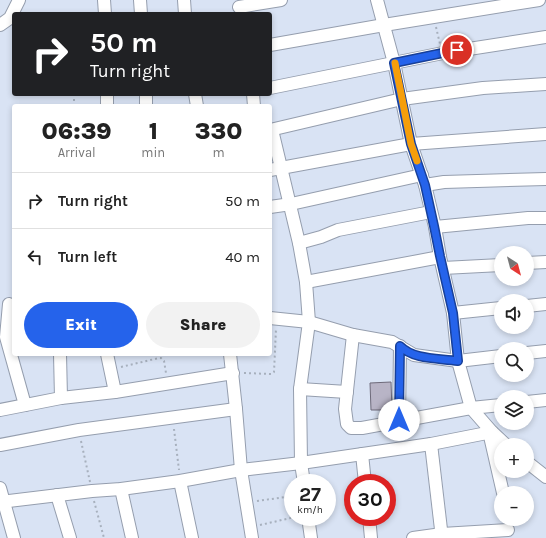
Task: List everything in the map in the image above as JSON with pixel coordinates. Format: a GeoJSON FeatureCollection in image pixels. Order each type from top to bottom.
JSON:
{"type":"FeatureCollection","features":[{"type":"Feature","properties":{"kind":"street"},"geometry":{"type":"LineString","coordinates":[[14,12],[19,0]]}},
{"type":"Feature","properties":{"kind":"street"},"geometry":{"type":"LineString","coordinates":[[104,0],[105,12]]}},
{"type":"Feature","properties":{"kind":"street"},"geometry":{"type":"LineString","coordinates":[[140,0],[141,12]]}},
{"type":"Feature","properties":{"kind":"street"},"geometry":{"type":"LineString","coordinates":[[184,0],[185,12]]}},
{"type":"Feature","properties":{"kind":"street"},"geometry":{"type":"LineString","coordinates":[[238,7],[281,0]]}},
{"type":"Feature","properties":{"kind":"street"},"geometry":{"type":"LineString","coordinates":[[377,0],[394,63],[411,144],[423,180],[431,212],[453,313],[458,361],[471,408],[490,432],[497,438]]}},
{"type":"Feature","properties":{"kind":"street"},"geometry":{"type":"LineString","coordinates":[[272,45],[433,16],[539,0]]}},
{"type":"Feature","properties":{"kind":"street"},"geometry":{"type":"LineString","coordinates":[[3,23],[12,14]]}},
{"type":"Feature","properties":{"kind":"street"},"geometry":{"type":"LineString","coordinates":[[272,88],[442,53],[546,37]]}},
{"type":"Feature","properties":{"kind":"street"},"geometry":{"type":"LineString","coordinates":[[272,130],[402,99],[483,88],[546,84]]}},
{"type":"Feature","properties":{"kind":"street"},"geometry":{"type":"LineString","coordinates":[[276,169],[411,144],[546,134]]}},
{"type":"Feature","properties":{"kind":"street"},"geometry":{"type":"LineString","coordinates":[[272,138],[276,169],[291,204],[306,282],[309,322],[300,390],[301,463],[303,474]]}},
{"type":"Feature","properties":{"kind":"street"},"geometry":{"type":"LineString","coordinates":[[272,207],[423,180],[444,182],[546,179]]}},
{"type":"Feature","properties":{"kind":"street"},"geometry":{"type":"LineString","coordinates":[[299,243],[321,237],[338,230],[431,212]]}},
{"type":"Feature","properties":{"kind":"street"},"geometry":{"type":"LineString","coordinates":[[434,226],[528,218],[546,218]]}},
{"type":"Feature","properties":{"kind":"street"},"geometry":{"type":"LineString","coordinates":[[306,282],[441,262],[494,264]]}},
{"type":"Feature","properties":{"kind":"street"},"geometry":{"type":"LineString","coordinates":[[534,263],[546,262]]}},
{"type":"Feature","properties":{"kind":"street"},"geometry":{"type":"LineString","coordinates":[[8,303],[3,337],[25,405]]}},
{"type":"Feature","properties":{"kind":"street"},"geometry":{"type":"LineString","coordinates":[[534,305],[546,304]]}},
{"type":"Feature","properties":{"kind":"street"},"geometry":{"type":"LineString","coordinates":[[453,313],[494,309]]}},
{"type":"Feature","properties":{"kind":"street"},"geometry":{"type":"LineString","coordinates":[[273,318],[309,322],[353,335],[392,342],[414,355],[458,361],[494,357]]}},
{"type":"Feature","properties":{"kind":"street"},"geometry":{"type":"LineString","coordinates":[[353,335],[345,409],[347,424],[351,428],[362,428],[399,420],[494,406]]}},
{"type":"Feature","properties":{"kind":"street"},"geometry":{"type":"LineString","coordinates":[[399,420],[400,346]]}},
{"type":"Feature","properties":{"kind":"street"},"geometry":{"type":"LineString","coordinates":[[534,352],[546,351]]}},
{"type":"Feature","properties":{"kind":"street"},"geometry":{"type":"LineString","coordinates":[[60,356],[62,398]]}},
{"type":"Feature","properties":{"kind":"street"},"geometry":{"type":"LineString","coordinates":[[107,356],[115,392]]}},
{"type":"Feature","properties":{"kind":"street"},"geometry":{"type":"LineString","coordinates":[[230,356],[241,470],[251,532]]}},
{"type":"Feature","properties":{"kind":"street"},"geometry":{"type":"LineString","coordinates":[[0,410],[62,398],[115,392],[233,373]]}},
{"type":"Feature","properties":{"kind":"street"},"geometry":{"type":"LineString","coordinates":[[300,390],[346,392]]}},
{"type":"Feature","properties":{"kind":"street"},"geometry":{"type":"LineString","coordinates":[[534,401],[546,400]]}},
{"type":"Feature","properties":{"kind":"street"},"geometry":{"type":"LineString","coordinates":[[0,445],[78,430],[236,409]]}},
{"type":"Feature","properties":{"kind":"street"},"geometry":{"type":"LineString","coordinates":[[2,501],[120,489],[180,481],[241,470],[431,444],[490,432]]}},
{"type":"Feature","properties":{"kind":"street"},"geometry":{"type":"LineString","coordinates":[[490,432],[502,486]]}},
{"type":"Feature","properties":{"kind":"street"},"geometry":{"type":"LineString","coordinates":[[431,444],[442,536]]}},
{"type":"Feature","properties":{"kind":"street"},"geometry":{"type":"LineString","coordinates":[[362,454],[364,474]]}},
{"type":"Feature","properties":{"kind":"street"},"geometry":{"type":"LineString","coordinates":[[534,468],[546,477]]}},
{"type":"Feature","properties":{"kind":"street"},"geometry":{"type":"LineString","coordinates":[[180,481],[192,538]]}},
{"type":"Feature","properties":{"kind":"street"},"geometry":{"type":"LineString","coordinates":[[0,488],[2,501],[14,538]]}},
{"type":"Feature","properties":{"kind":"street"},"geometry":{"type":"LineString","coordinates":[[120,489],[132,538]]}},
{"type":"Feature","properties":{"kind":"street"},"geometry":{"type":"LineString","coordinates":[[57,495],[70,538]]}},
{"type":"Feature","properties":{"kind":"street"},"geometry":{"type":"LineString","coordinates":[[310,526],[312,538]]}},
{"type":"Feature","properties":{"kind":"street"},"geometry":{"type":"LineString","coordinates":[[369,526],[371,538]]}},
{"type":"Feature","properties":{"kind":"street"},"geometry":{"type":"LineString","coordinates":[[413,538],[508,529]]}},
{"type":"Feature","properties":{"kind":"path"},"geometry":{"type":"LineString","coordinates":[[433,16],[442,53]]}},
{"type":"Feature","properties":{"kind":"path"},"geometry":{"type":"LineString","coordinates":[[233,373],[271,374],[274,372],[273,318]]}},
{"type":"Feature","properties":{"kind":"path"},"geometry":{"type":"LineString","coordinates":[[110,370],[161,358],[164,361],[168,384]]}},
{"type":"Feature","properties":{"kind":"path"},"geometry":{"type":"LineString","coordinates":[[172,417],[180,481]]}},
{"type":"Feature","properties":{"kind":"path"},"geometry":{"type":"LineString","coordinates":[[78,430],[104,538]]}},
{"type":"Feature","properties":{"kind":"path"},"geometry":{"type":"LineString","coordinates":[[246,502],[284,497]]}},
{"type":"Feature","properties":{"kind":"path"},"geometry":{"type":"LineString","coordinates":[[251,532],[271,523],[284,520]]}},
{"type":"Feature","properties":{"kind":"building"},"geometry":{"type":"Polygon","coordinates":[[[391,382],[392,410],[371,410],[370,383],[391,382]]]}},
{"type":"Feature","properties":{"kind":"slow traffic"},"geometry":{"type":"LineString","coordinates":[[395,63],[411,144],[417,161]]}},
{"type":"Feature","properties":{"kind":"route"},"geometry":{"type":"LineString","coordinates":[[399,420],[400,346],[405,351],[414,355],[458,361],[453,313],[425,185],[411,144],[394,63],[457,50]]}}]}
